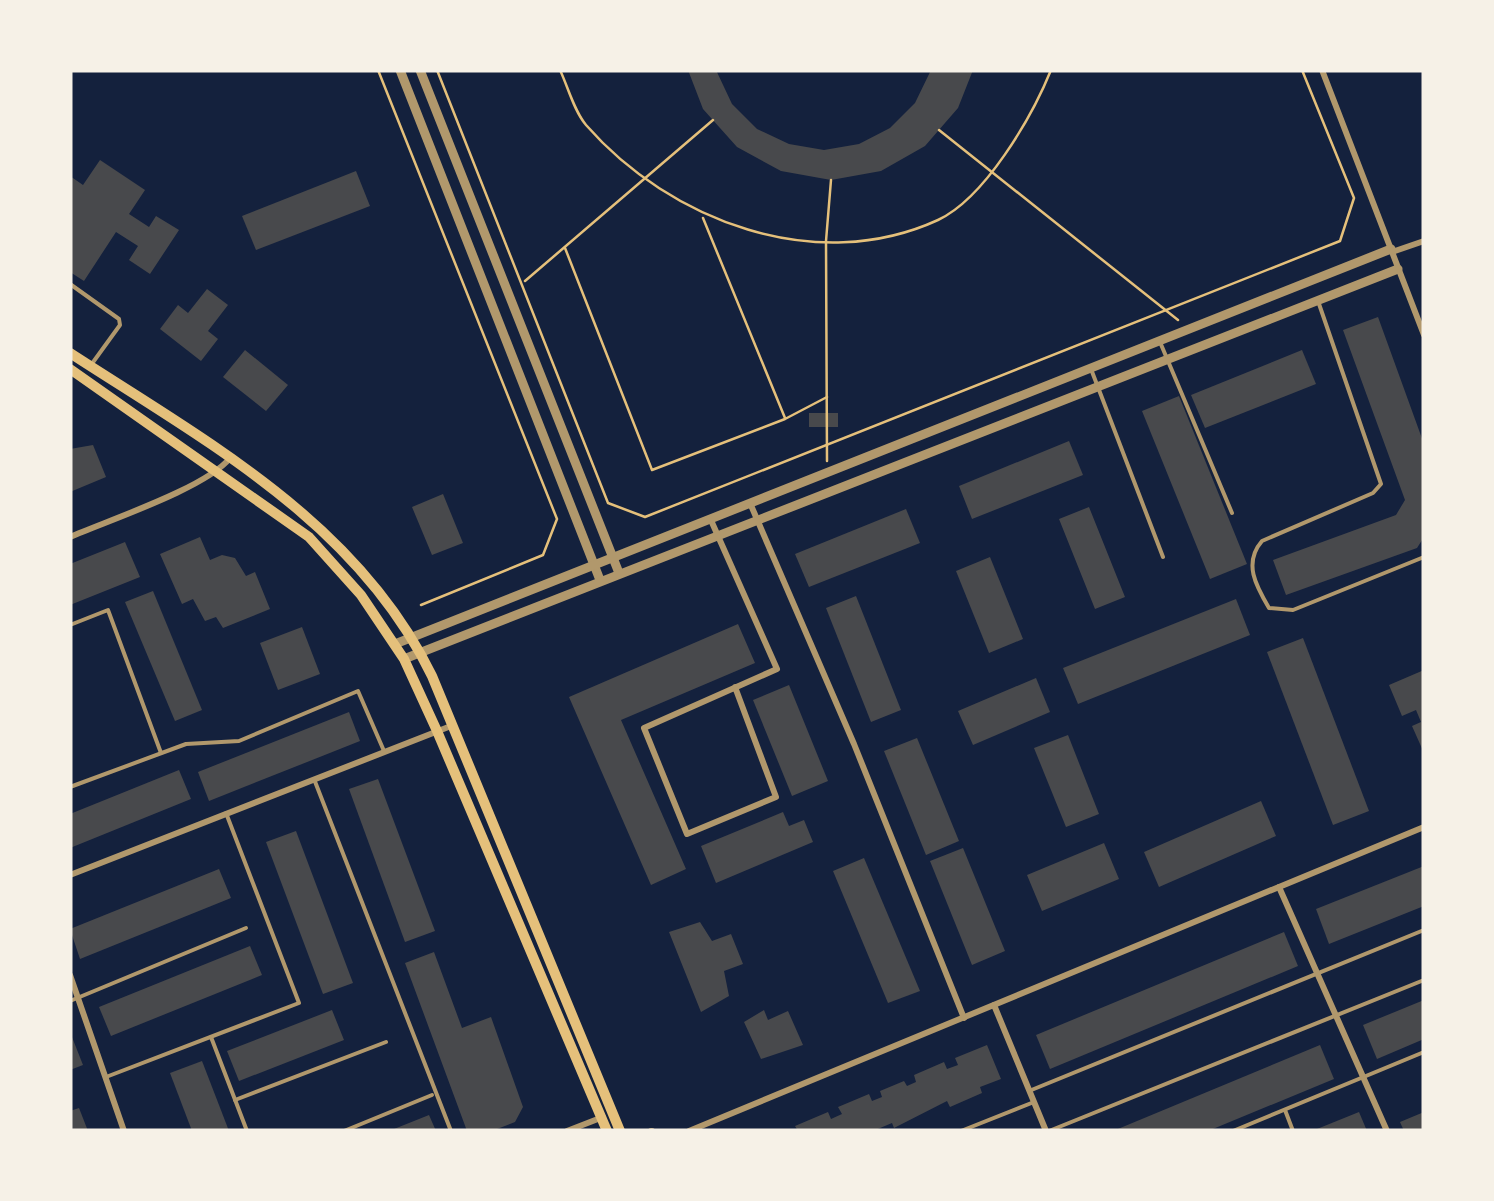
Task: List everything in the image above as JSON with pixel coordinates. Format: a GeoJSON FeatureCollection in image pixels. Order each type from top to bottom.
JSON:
{"type":"FeatureCollection","features":[{"type":"Feature","properties":{"kind":"main road"},"geometry":{"type":"LineString","coordinates":[[70,353],[285,495],[338,541],[412,638],[452,725],[607,1116],[607,1131]]}},
{"type":"Feature","properties":{"kind":"main road"},"geometry":{"type":"LineString","coordinates":[[70,369],[220,470],[309,537],[361,595],[404,660],[607,1116],[620,1131]]}},
{"type":"Feature","properties":{"kind":"street"},"geometry":{"type":"LineString","coordinates":[[400,70],[600,580]]}},
{"type":"Feature","properties":{"kind":"street"},"geometry":{"type":"LineString","coordinates":[[420,70],[619,573]]}},
{"type":"Feature","properties":{"kind":"street"},"geometry":{"type":"LineString","coordinates":[[1322,70],[1424,335]]}},
{"type":"Feature","properties":{"kind":"street"},"geometry":{"type":"LineString","coordinates":[[395,644],[1424,241]]}},
{"type":"Feature","properties":{"kind":"street"},"geometry":{"type":"LineString","coordinates":[[404,660],[1398,269]]}},
{"type":"Feature","properties":{"kind":"street"},"geometry":{"type":"LineString","coordinates":[[490,298],[507,292]]}},
{"type":"Feature","properties":{"kind":"street"},"geometry":{"type":"LineString","coordinates":[[70,537],[220,470],[230,458]]}},
{"type":"Feature","properties":{"kind":"street"},"geometry":{"type":"LineString","coordinates":[[750,502],[854,744],[964,1018]]}},
{"type":"Feature","properties":{"kind":"street"},"geometry":{"type":"LineString","coordinates":[[710,518],[776,668],[644,728],[687,834],[776,797],[735,688]]}},
{"type":"Feature","properties":{"kind":"street"},"geometry":{"type":"LineString","coordinates":[[70,875],[452,725]]}},
{"type":"Feature","properties":{"kind":"street"},"geometry":{"type":"LineString","coordinates":[[689,1131],[1424,827]]}},
{"type":"Feature","properties":{"kind":"street"},"geometry":{"type":"LineString","coordinates":[[1279,887],[1387,1131]]}},
{"type":"Feature","properties":{"kind":"street"},"geometry":{"type":"LineString","coordinates":[[70,975],[74,1000],[124,1131]]}},
{"type":"Feature","properties":{"kind":"street"},"geometry":{"type":"LineString","coordinates":[[994,1005],[1048,1131]]}},
{"type":"Feature","properties":{"kind":"street"},"geometry":{"type":"LineString","coordinates":[[567,1131],[607,1116]]}},
{"type":"Feature","properties":{"kind":"lane"},"geometry":{"type":"LineString","coordinates":[[70,284],[119,319],[120,325],[90,366]]}},
{"type":"Feature","properties":{"kind":"lane"},"geometry":{"type":"LineString","coordinates":[[1318,302],[1381,484],[1373,494],[1262,541],[1253,552],[1252,570],[1258,590],[1269,608],[1293,610],[1424,558]]}},
{"type":"Feature","properties":{"kind":"lane"},"geometry":{"type":"LineString","coordinates":[[1160,342],[1232,514]]}},
{"type":"Feature","properties":{"kind":"lane"},"geometry":{"type":"LineString","coordinates":[[1091,369],[1163,557]]}},
{"type":"Feature","properties":{"kind":"lane"},"geometry":{"type":"LineString","coordinates":[[70,624],[108,610],[161,753]]}},
{"type":"Feature","properties":{"kind":"lane"},"geometry":{"type":"LineString","coordinates":[[70,787],[186,744],[239,741],[358,691],[384,751]]}},
{"type":"Feature","properties":{"kind":"lane"},"geometry":{"type":"LineString","coordinates":[[314,779],[434,1095],[452,1131]]}},
{"type":"Feature","properties":{"kind":"lane"},"geometry":{"type":"LineString","coordinates":[[106,1077],[299,1004],[226,813]]}},
{"type":"Feature","properties":{"kind":"lane"},"geometry":{"type":"LineString","coordinates":[[74,1000],[246,928]]}},
{"type":"Feature","properties":{"kind":"lane"},"geometry":{"type":"LineString","coordinates":[[1029,1091],[1424,930]]}},
{"type":"Feature","properties":{"kind":"lane"},"geometry":{"type":"LineString","coordinates":[[1048,1131],[1424,980]]}},
{"type":"Feature","properties":{"kind":"lane"},"geometry":{"type":"LineString","coordinates":[[211,1037],[246,1131]]}},
{"type":"Feature","properties":{"kind":"lane"},"geometry":{"type":"LineString","coordinates":[[235,1100],[386,1042]]}},
{"type":"Feature","properties":{"kind":"lane"},"geometry":{"type":"LineString","coordinates":[[1233,1131],[1424,1052]]}},
{"type":"Feature","properties":{"kind":"lane"},"geometry":{"type":"LineString","coordinates":[[344,1131],[434,1095]]}},
{"type":"Feature","properties":{"kind":"lane"},"geometry":{"type":"LineString","coordinates":[[960,1131],[1034,1102]]}},
{"type":"Feature","properties":{"kind":"lane"},"geometry":{"type":"LineString","coordinates":[[1285,1110],[1293,1131]]}},
{"type":"Feature","properties":{"kind":"path"},"geometry":{"type":"LineString","coordinates":[[378,70],[557,519],[543,555],[422,604]]}},
{"type":"Feature","properties":{"kind":"path"},"geometry":{"type":"LineString","coordinates":[[438,70],[608,502],[645,517],[1340,241],[1354,198],[1302,70]]}},
{"type":"Feature","properties":{"kind":"path"},"geometry":{"type":"LineString","coordinates":[[560,70],[584,123],[648,179],[702,216],[762,236],[826,240],[886,237],[941,219],[994,172],[1051,70]]}},
{"type":"Feature","properties":{"kind":"path"},"geometry":{"type":"LineString","coordinates":[[524,282],[713,120]]}},
{"type":"Feature","properties":{"kind":"path"},"geometry":{"type":"LineString","coordinates":[[939,130],[1192,330]]}},
{"type":"Feature","properties":{"kind":"path"},"geometry":{"type":"LineString","coordinates":[[826,472],[826,240],[831,180]]}},
{"type":"Feature","properties":{"kind":"path"},"geometry":{"type":"LineString","coordinates":[[702,216],[785,419]]}},
{"type":"Feature","properties":{"kind":"path"},"geometry":{"type":"LineString","coordinates":[[565,248],[652,470],[785,419],[828,397]]}},
{"type":"Feature","properties":{"kind":"building"},"geometry":{"type":"Polygon","coordinates":[[[688,70],[716,70],[732,104],[757,129],[789,144],[824,150],[859,144],[890,128],[915,103],[931,70],[973,70],[958,108],[925,146],[881,171],[831,180],[781,171],[737,147],[703,109],[688,70]]]}},
{"type":"Feature","properties":{"kind":"building"},"geometry":{"type":"Polygon","coordinates":[[[100,160],[145,190],[129,214],[149,227],[156,216],[179,230],[150,274],[129,260],[138,246],[116,232],[84,281],[70,272],[70,176],[83,185],[100,160]]]}},
{"type":"Feature","properties":{"kind":"building"},"geometry":{"type":"Polygon","coordinates":[[[356,171],[370,206],[256,250],[242,216],[356,171]]]}},
{"type":"Feature","properties":{"kind":"building"},"geometry":{"type":"Polygon","coordinates":[[[207,289],[228,305],[208,331],[218,339],[201,361],[160,329],[178,305],[188,313],[207,289]]]}},
{"type":"Feature","properties":{"kind":"building"},"geometry":{"type":"Polygon","coordinates":[[[1378,317],[1424,444],[1424,537],[1417,548],[1286,595],[1273,560],[1396,515],[1405,500],[1343,330],[1378,317]]]}},
{"type":"Feature","properties":{"kind":"building"},"geometry":{"type":"Polygon","coordinates":[[[245,350],[288,385],[266,411],[223,377],[245,350]]]}},
{"type":"Feature","properties":{"kind":"building"},"geometry":{"type":"Polygon","coordinates":[[[1302,350],[1316,384],[1205,428],[1191,395],[1302,350]]]}},
{"type":"Feature","properties":{"kind":"building"},"geometry":{"type":"Polygon","coordinates":[[[1179,396],[1247,564],[1210,579],[1142,411],[1179,396]]]}},
{"type":"Feature","properties":{"kind":"building"},"geometry":{"type":"Polygon","coordinates":[[[809,413],[838,413],[838,427],[809,427],[809,413]]]}},
{"type":"Feature","properties":{"kind":"building"},"geometry":{"type":"Polygon","coordinates":[[[1069,441],[1083,475],[972,519],[959,486],[1069,441]]]}},
{"type":"Feature","properties":{"kind":"building"},"geometry":{"type":"Polygon","coordinates":[[[93,445],[106,477],[70,492],[70,449],[93,445]]]}},
{"type":"Feature","properties":{"kind":"building"},"geometry":{"type":"Polygon","coordinates":[[[443,494],[463,543],[432,555],[412,507],[443,494]]]}},
{"type":"Feature","properties":{"kind":"building"},"geometry":{"type":"Polygon","coordinates":[[[1089,507],[1125,597],[1095,609],[1059,519],[1089,507]]]}},
{"type":"Feature","properties":{"kind":"building"},"geometry":{"type":"Polygon","coordinates":[[[906,509],[920,543],[809,587],[795,554],[906,509]]]}},
{"type":"Feature","properties":{"kind":"building"},"geometry":{"type":"Polygon","coordinates":[[[200,537],[210,560],[222,555],[235,558],[246,576],[255,572],[270,609],[223,628],[216,617],[205,621],[193,599],[182,604],[160,554],[200,537]]]}},
{"type":"Feature","properties":{"kind":"building"},"geometry":{"type":"Polygon","coordinates":[[[125,542],[140,577],[70,605],[70,564],[125,542]]]}},
{"type":"Feature","properties":{"kind":"building"},"geometry":{"type":"Polygon","coordinates":[[[990,557],[1023,639],[989,653],[956,571],[990,557]]]}},
{"type":"Feature","properties":{"kind":"building"},"geometry":{"type":"Polygon","coordinates":[[[153,591],[202,710],[175,721],[125,602],[153,591]]]}},
{"type":"Feature","properties":{"kind":"building"},"geometry":{"type":"Polygon","coordinates":[[[856,596],[901,710],[871,722],[826,608],[856,596]]]}},
{"type":"Feature","properties":{"kind":"building"},"geometry":{"type":"Polygon","coordinates":[[[1236,599],[1250,635],[1078,704],[1063,668],[1236,599]]]}},
{"type":"Feature","properties":{"kind":"building"},"geometry":{"type":"Polygon","coordinates":[[[738,624],[755,663],[621,720],[686,869],[651,885],[569,697],[738,624]]]}},
{"type":"Feature","properties":{"kind":"building"},"geometry":{"type":"Polygon","coordinates":[[[302,627],[320,674],[278,690],[260,643],[302,627]]]}},
{"type":"Feature","properties":{"kind":"building"},"geometry":{"type":"Polygon","coordinates":[[[1303,638],[1369,811],[1333,825],[1267,652],[1303,638]]]}},
{"type":"Feature","properties":{"kind":"building"},"geometry":{"type":"Polygon","coordinates":[[[1424,670],[1424,753],[1412,726],[1421,722],[1416,710],[1402,716],[1389,685],[1424,670]]]}},
{"type":"Feature","properties":{"kind":"building"},"geometry":{"type":"Polygon","coordinates":[[[1036,678],[1050,712],[973,745],[958,711],[1036,678]]]}},
{"type":"Feature","properties":{"kind":"building"},"geometry":{"type":"Polygon","coordinates":[[[789,685],[828,781],[792,796],[753,700],[789,685]]]}},
{"type":"Feature","properties":{"kind":"building"},"geometry":{"type":"Polygon","coordinates":[[[349,712],[360,741],[209,801],[198,772],[349,712]]]}},
{"type":"Feature","properties":{"kind":"building"},"geometry":{"type":"Polygon","coordinates":[[[1068,735],[1099,814],[1066,827],[1034,748],[1068,735]]]}},
{"type":"Feature","properties":{"kind":"building"},"geometry":{"type":"Polygon","coordinates":[[[917,738],[959,841],[926,855],[884,751],[917,738]]]}},
{"type":"Feature","properties":{"kind":"building"},"geometry":{"type":"Polygon","coordinates":[[[179,770],[191,799],[70,848],[70,814],[179,770]]]}},
{"type":"Feature","properties":{"kind":"building"},"geometry":{"type":"Polygon","coordinates":[[[378,779],[435,931],[405,942],[349,789],[378,779]]]}},
{"type":"Feature","properties":{"kind":"building"},"geometry":{"type":"Polygon","coordinates":[[[1261,801],[1276,836],[1159,887],[1144,852],[1261,801]]]}},
{"type":"Feature","properties":{"kind":"building"},"geometry":{"type":"Polygon","coordinates":[[[783,812],[789,826],[804,820],[813,842],[716,883],[701,846],[783,812]]]}},
{"type":"Feature","properties":{"kind":"building"},"geometry":{"type":"Polygon","coordinates":[[[296,831],[353,983],[323,994],[266,842],[296,831]]]}},
{"type":"Feature","properties":{"kind":"building"},"geometry":{"type":"Polygon","coordinates":[[[1104,843],[1119,879],[1042,911],[1027,875],[1104,843]]]}},
{"type":"Feature","properties":{"kind":"building"},"geometry":{"type":"Polygon","coordinates":[[[963,848],[1005,951],[972,965],[930,861],[963,848]]]}},
{"type":"Feature","properties":{"kind":"building"},"geometry":{"type":"Polygon","coordinates":[[[864,858],[920,991],[888,1003],[833,871],[864,858]]]}},
{"type":"Feature","properties":{"kind":"building"},"geometry":{"type":"Polygon","coordinates":[[[1424,866],[1424,906],[1329,944],[1316,909],[1424,866]]]}},
{"type":"Feature","properties":{"kind":"building"},"geometry":{"type":"Polygon","coordinates":[[[219,869],[231,898],[80,959],[70,929],[219,869]]]}},
{"type":"Feature","properties":{"kind":"building"},"geometry":{"type":"Polygon","coordinates":[[[700,922],[712,941],[731,934],[743,964],[724,971],[729,996],[701,1012],[669,932],[700,922]]]}},
{"type":"Feature","properties":{"kind":"building"},"geometry":{"type":"Polygon","coordinates":[[[1284,932],[1298,966],[1050,1069],[1036,1035],[1284,932]]]}},
{"type":"Feature","properties":{"kind":"building"},"geometry":{"type":"Polygon","coordinates":[[[250,946],[262,975],[111,1036],[99,1007],[250,946]]]}},
{"type":"Feature","properties":{"kind":"building"},"geometry":{"type":"Polygon","coordinates":[[[434,952],[462,1028],[491,1017],[523,1107],[515,1122],[492,1131],[467,1131],[405,963],[434,952]]]}},
{"type":"Feature","properties":{"kind":"building"},"geometry":{"type":"Polygon","coordinates":[[[1424,1000],[1424,1039],[1377,1059],[1363,1025],[1424,1000]]]}},
{"type":"Feature","properties":{"kind":"building"},"geometry":{"type":"Polygon","coordinates":[[[332,1010],[344,1040],[239,1081],[227,1051],[332,1010]]]}},
{"type":"Feature","properties":{"kind":"building"},"geometry":{"type":"Polygon","coordinates":[[[764,1010],[768,1020],[788,1011],[803,1045],[761,1059],[744,1022],[764,1010]]]}},
{"type":"Feature","properties":{"kind":"building"},"geometry":{"type":"Polygon","coordinates":[[[70,1032],[83,1065],[70,1070],[70,1032]]]}},
{"type":"Feature","properties":{"kind":"building"},"geometry":{"type":"Polygon","coordinates":[[[987,1045],[1001,1079],[980,1087],[982,1093],[950,1107],[947,1101],[894,1128],[892,1123],[873,1131],[798,1131],[795,1126],[828,1112],[831,1119],[842,1114],[838,1107],[869,1094],[872,1101],[882,1097],[880,1091],[904,1081],[907,1086],[916,1082],[914,1075],[944,1062],[947,1069],[958,1065],[955,1058],[987,1045]]]}},
{"type":"Feature","properties":{"kind":"building"},"geometry":{"type":"Polygon","coordinates":[[[1320,1045],[1334,1079],[1208,1131],[1113,1131],[1320,1045]]]}},
{"type":"Feature","properties":{"kind":"building"},"geometry":{"type":"Polygon","coordinates":[[[202,1061],[229,1131],[192,1131],[170,1073],[202,1061]]]}},
{"type":"Feature","properties":{"kind":"building"},"geometry":{"type":"Polygon","coordinates":[[[79,1108],[88,1131],[70,1131],[70,1111],[79,1108]]]}},
{"type":"Feature","properties":{"kind":"building"},"geometry":{"type":"Polygon","coordinates":[[[1359,1112],[1367,1131],[1312,1131],[1359,1112]]]}},
{"type":"Feature","properties":{"kind":"building"},"geometry":{"type":"Polygon","coordinates":[[[1424,1112],[1424,1131],[1404,1131],[1400,1122],[1424,1112]]]}},
{"type":"Feature","properties":{"kind":"building"},"geometry":{"type":"Polygon","coordinates":[[[429,1115],[436,1131],[389,1131],[429,1115]]]}}]}
